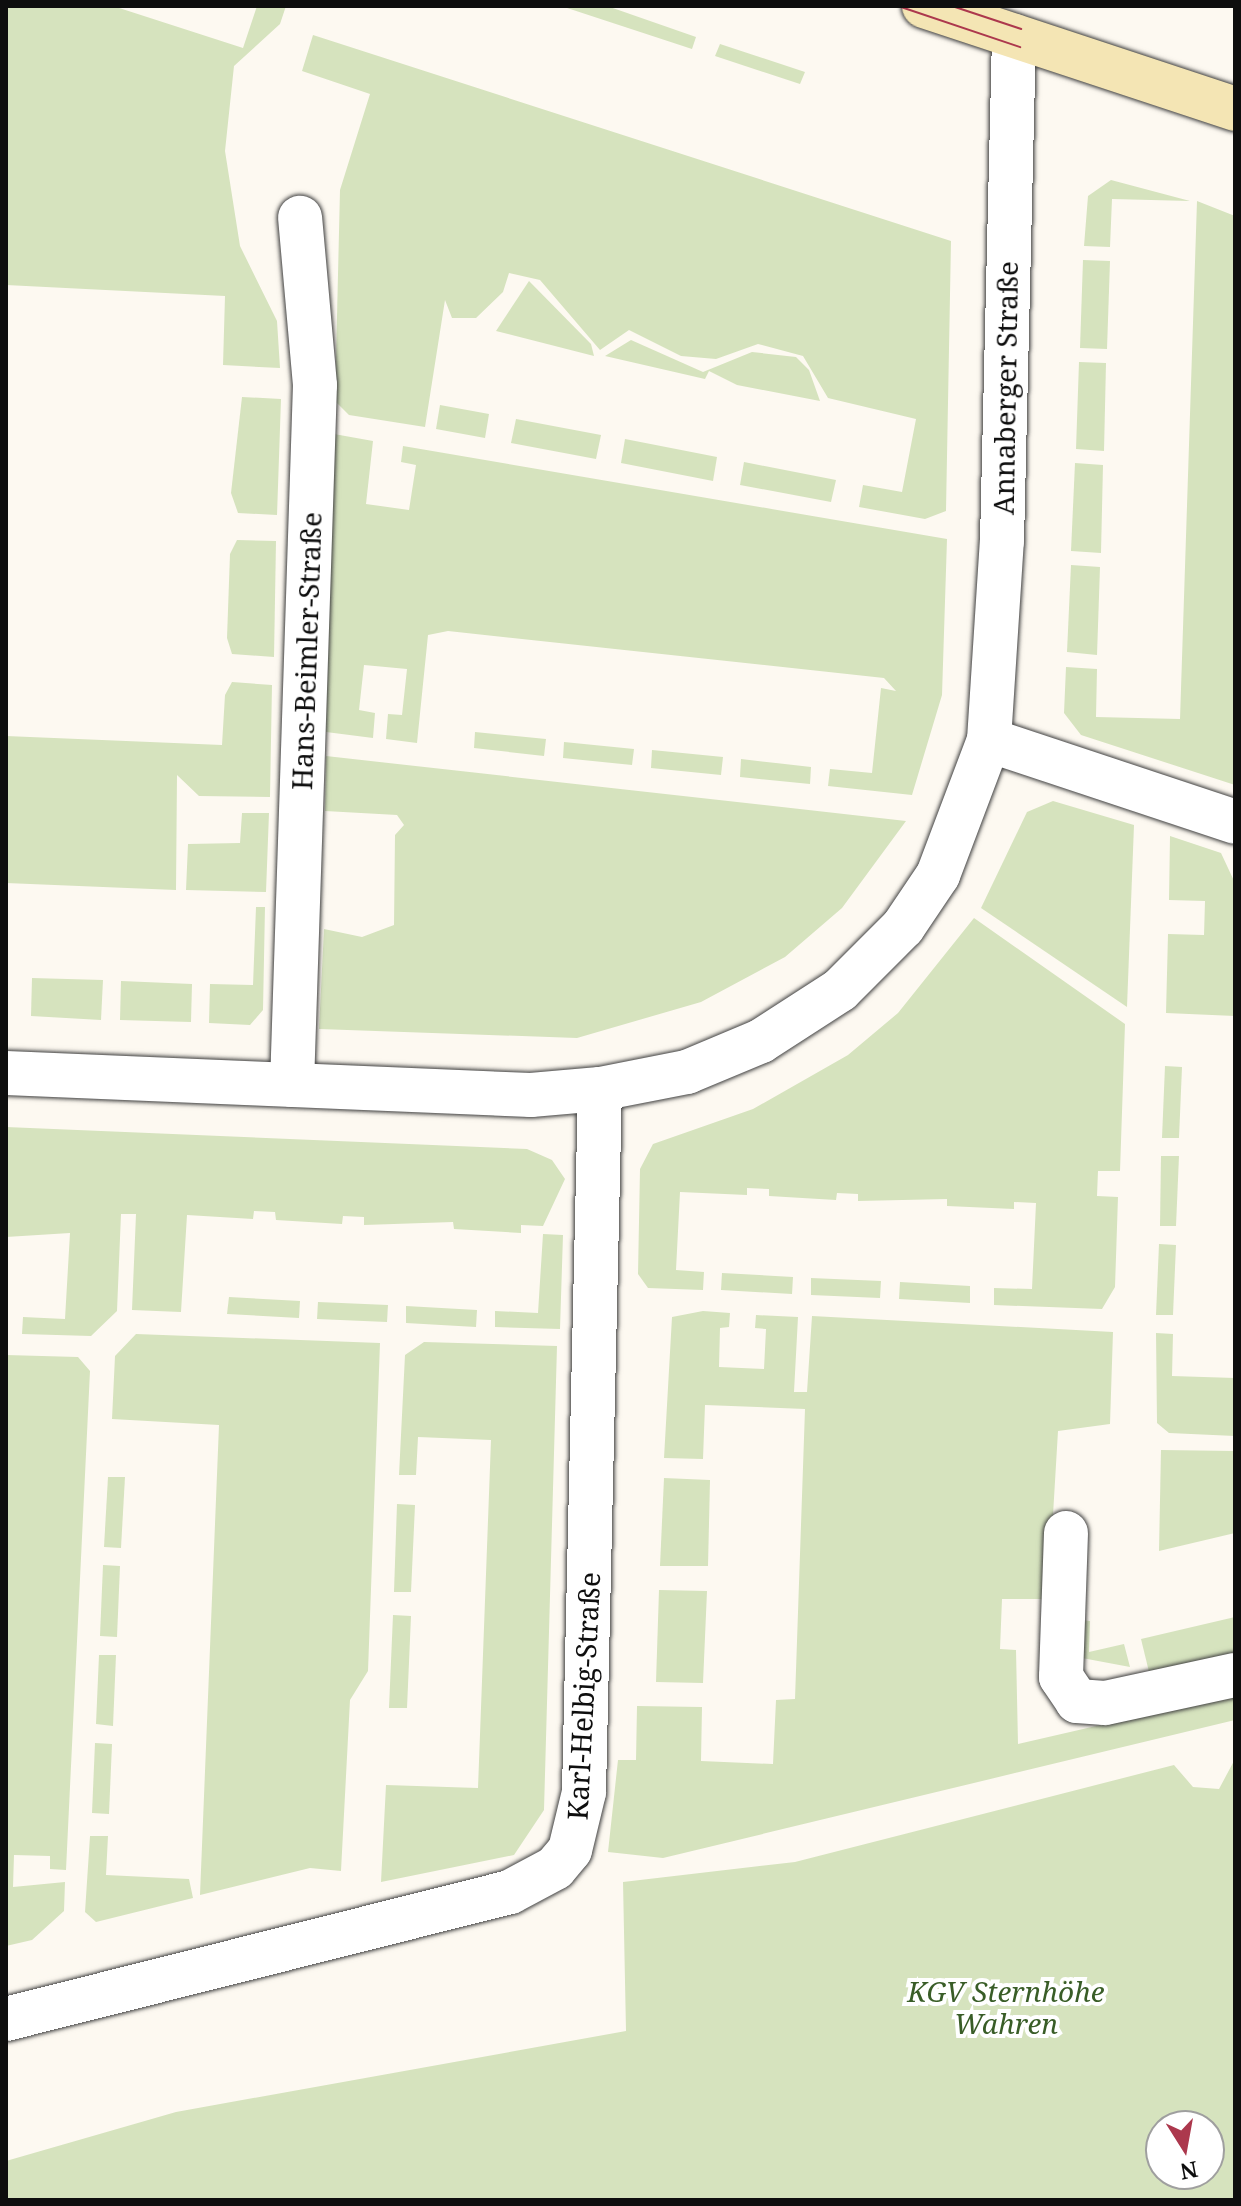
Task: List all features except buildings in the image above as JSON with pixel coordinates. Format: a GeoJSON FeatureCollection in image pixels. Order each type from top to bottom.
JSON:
{"type":"FeatureCollection","features":[{"type":"Feature","properties":{"kind":"main road"},"geometry":{"type":"LineString","coordinates":[[924,6],[1235,109]]}},
{"type":"Feature","properties":{"kind":"street","name":"Annaberger Straße"},"geometry":{"type":"LineString","coordinates":[[989,740],[1002,541],[1014,36]]}},
{"type":"Feature","properties":{"kind":"street","name":"Hans-Beimler-Straße"},"geometry":{"type":"LineString","coordinates":[[292,1085],[315,385],[300,218]]}},
{"type":"Feature","properties":{"kind":"street"},"geometry":{"type":"LineString","coordinates":[[6,1073],[531,1095],[600,1089],[687,1072],[761,1041],[840,990],[903,927],[938,875],[989,740],[1235,822]]}},
{"type":"Feature","properties":{"kind":"street","name":"Karl-Helbig-Straße"},"geometry":{"type":"LineString","coordinates":[[6,2019],[510,1892],[555,1868],[570,1850],[584,1792],[600,1089]]}},
{"type":"Feature","properties":{"kind":"street"},"geometry":{"type":"LineString","coordinates":[[1066,1533],[1061,1677],[1077,1701],[1105,1703],[1235,1675]]}},
{"type":"Feature","properties":{"kind":"green space"},"geometry":{"type":"Polygon","coordinates":[[[6,6],[113,6],[243,48],[257,6],[286,6],[280,24],[234,66],[225,151],[240,246],[277,321],[280,368],[223,365],[225,296],[6,285],[6,6]]]}},
{"type":"Feature","properties":{"kind":"green space"},"geometry":{"type":"Polygon","coordinates":[[[561,6],[607,6],[696,37],[692,49],[561,6]]]}},
{"type":"Feature","properties":{"kind":"green space"},"geometry":{"type":"Polygon","coordinates":[[[313,35],[951,241],[946,511],[925,519],[859,507],[863,485],[902,492],[916,419],[828,398],[803,356],[758,344],[716,359],[681,356],[629,330],[600,350],[540,280],[509,273],[503,292],[476,318],[452,318],[445,300],[425,427],[349,415],[335,401],[340,190],[370,94],[302,71],[313,35]]]}},
{"type":"Feature","properties":{"kind":"green space"},"geometry":{"type":"Polygon","coordinates":[[[720,44],[805,72],[800,84],[715,56],[720,44]]]}},
{"type":"Feature","properties":{"kind":"green space"},"geometry":{"type":"Polygon","coordinates":[[[1111,180],[1190,201],[1112,199],[1110,247],[1084,246],[1088,196],[1111,180]]]}},
{"type":"Feature","properties":{"kind":"green space"},"geometry":{"type":"Polygon","coordinates":[[[1197,201],[1235,216],[1235,785],[1081,735],[1064,713],[1066,667],[1097,669],[1096,717],[1180,719],[1197,201]]]}},
{"type":"Feature","properties":{"kind":"green space"},"geometry":{"type":"Polygon","coordinates":[[[1083,260],[1110,261],[1107,349],[1080,348],[1083,260]]]}},
{"type":"Feature","properties":{"kind":"green space"},"geometry":{"type":"Polygon","coordinates":[[[529,281],[591,344],[594,356],[496,331],[529,281]]]}},
{"type":"Feature","properties":{"kind":"green space"},"geometry":{"type":"Polygon","coordinates":[[[631,340],[703,372],[752,352],[796,357],[809,370],[820,401],[737,385],[709,371],[705,379],[605,356],[631,340]]]}},
{"type":"Feature","properties":{"kind":"green space"},"geometry":{"type":"Polygon","coordinates":[[[1079,362],[1106,363],[1104,451],[1076,449],[1079,362]]]}},
{"type":"Feature","properties":{"kind":"green space"},"geometry":{"type":"Polygon","coordinates":[[[242,397],[281,399],[277,515],[238,513],[231,493],[242,397]]]}},
{"type":"Feature","properties":{"kind":"green space"},"geometry":{"type":"Polygon","coordinates":[[[440,405],[489,414],[485,438],[436,429],[440,405]]]}},
{"type":"Feature","properties":{"kind":"green space"},"geometry":{"type":"Polygon","coordinates":[[[516,419],[601,435],[596,459],[511,443],[516,419]]]}},
{"type":"Feature","properties":{"kind":"green space"},"geometry":{"type":"Polygon","coordinates":[[[334,434],[373,441],[366,504],[409,510],[416,465],[401,462],[403,446],[947,539],[942,695],[912,795],[828,786],[830,769],[872,773],[881,688],[896,691],[884,678],[448,631],[428,635],[417,743],[386,739],[388,714],[402,715],[407,669],[364,665],[359,710],[375,713],[373,738],[326,732],[334,434]]]}},
{"type":"Feature","properties":{"kind":"green space"},"geometry":{"type":"Polygon","coordinates":[[[625,439],[717,457],[713,481],[621,463],[625,439]]]}},
{"type":"Feature","properties":{"kind":"green space"},"geometry":{"type":"Polygon","coordinates":[[[744,462],[836,480],[831,502],[740,485],[744,462]]]}},
{"type":"Feature","properties":{"kind":"green space"},"geometry":{"type":"Polygon","coordinates":[[[1075,463],[1103,465],[1101,553],[1071,551],[1075,463]]]}},
{"type":"Feature","properties":{"kind":"green space"},"geometry":{"type":"Polygon","coordinates":[[[237,540],[276,541],[274,657],[232,654],[227,638],[230,554],[237,540]]]}},
{"type":"Feature","properties":{"kind":"green space"},"geometry":{"type":"Polygon","coordinates":[[[1071,565],[1100,567],[1097,655],[1067,652],[1071,565]]]}},
{"type":"Feature","properties":{"kind":"green space"},"geometry":{"type":"Polygon","coordinates":[[[232,682],[272,685],[270,797],[199,796],[177,775],[176,890],[6,883],[6,736],[222,745],[225,695],[232,682]]]}},
{"type":"Feature","properties":{"kind":"green space"},"geometry":{"type":"Polygon","coordinates":[[[475,732],[546,739],[544,756],[474,748],[475,732]]]}},
{"type":"Feature","properties":{"kind":"green space"},"geometry":{"type":"Polygon","coordinates":[[[564,742],[634,749],[632,765],[563,758],[564,742]]]}},
{"type":"Feature","properties":{"kind":"green space"},"geometry":{"type":"Polygon","coordinates":[[[652,750],[723,757],[721,775],[651,768],[652,750]]]}},
{"type":"Feature","properties":{"kind":"green space"},"geometry":{"type":"Polygon","coordinates":[[[326,756],[906,821],[842,908],[785,957],[701,1002],[577,1038],[319,1029],[324,929],[362,937],[394,925],[395,835],[404,825],[397,815],[325,811],[326,756]]]}},
{"type":"Feature","properties":{"kind":"green space"},"geometry":{"type":"Polygon","coordinates":[[[741,759],[811,767],[810,784],[740,777],[741,759]]]}},
{"type":"Feature","properties":{"kind":"green space"},"geometry":{"type":"Polygon","coordinates":[[[1053,801],[1134,825],[1127,1007],[981,908],[1027,812],[1053,801]]]}},
{"type":"Feature","properties":{"kind":"green space"},"geometry":{"type":"Polygon","coordinates":[[[242,813],[269,813],[266,892],[186,890],[188,844],[240,843],[242,813]]]}},
{"type":"Feature","properties":{"kind":"green space"},"geometry":{"type":"Polygon","coordinates":[[[1170,836],[1221,853],[1235,883],[1235,1016],[1166,1013],[1168,934],[1204,935],[1205,901],[1169,900],[1170,836]]]}},
{"type":"Feature","properties":{"kind":"green space"},"geometry":{"type":"Polygon","coordinates":[[[256,907],[265,907],[263,1010],[250,1025],[209,1023],[210,984],[253,985],[256,907]]]}},
{"type":"Feature","properties":{"kind":"green space"},"geometry":{"type":"Polygon","coordinates":[[[974,918],[1125,1024],[1120,1171],[1098,1171],[1097,1196],[1118,1197],[1115,1287],[1102,1309],[994,1305],[994,1288],[1032,1289],[1036,1203],[1014,1202],[1014,1209],[947,1206],[947,1199],[858,1201],[858,1194],[837,1193],[836,1200],[769,1196],[769,1189],[747,1188],[747,1195],[680,1192],[676,1270],[704,1272],[703,1290],[648,1288],[638,1274],[640,1169],[653,1144],[753,1109],[848,1055],[898,1013],[974,918]]]}},
{"type":"Feature","properties":{"kind":"green space"},"geometry":{"type":"Polygon","coordinates":[[[32,978],[103,980],[101,1020],[31,1016],[32,978]]]}},
{"type":"Feature","properties":{"kind":"green space"},"geometry":{"type":"Polygon","coordinates":[[[121,981],[192,984],[191,1022],[120,1020],[121,981]]]}},
{"type":"Feature","properties":{"kind":"green space"},"geometry":{"type":"Polygon","coordinates":[[[1165,1066],[1182,1067],[1179,1138],[1162,1138],[1165,1066]]]}},
{"type":"Feature","properties":{"kind":"green space"},"geometry":{"type":"Polygon","coordinates":[[[6,1127],[527,1149],[552,1160],[565,1179],[543,1226],[521,1225],[521,1233],[454,1229],[453,1222],[364,1225],[364,1217],[343,1216],[342,1224],[276,1220],[275,1212],[254,1211],[253,1219],[187,1215],[181,1312],[132,1310],[136,1214],[121,1214],[117,1311],[91,1336],[22,1334],[23,1317],[65,1319],[70,1233],[6,1237],[6,1127]]]}},
{"type":"Feature","properties":{"kind":"green space"},"geometry":{"type":"Polygon","coordinates":[[[1161,1156],[1179,1156],[1176,1226],[1160,1226],[1161,1156]]]}},
{"type":"Feature","properties":{"kind":"green space"},"geometry":{"type":"Polygon","coordinates":[[[543,1234],[563,1235],[560,1329],[495,1327],[495,1311],[538,1313],[543,1234]]]}},
{"type":"Feature","properties":{"kind":"green space"},"geometry":{"type":"Polygon","coordinates":[[[1159,1244],[1176,1245],[1173,1315],[1156,1315],[1159,1244]]]}},
{"type":"Feature","properties":{"kind":"green space"},"geometry":{"type":"Polygon","coordinates":[[[722,1273],[793,1277],[792,1294],[721,1290],[722,1273]]]}},
{"type":"Feature","properties":{"kind":"green space"},"geometry":{"type":"Polygon","coordinates":[[[811,1278],[881,1281],[880,1298],[811,1295],[811,1278]]]}},
{"type":"Feature","properties":{"kind":"green space"},"geometry":{"type":"Polygon","coordinates":[[[900,1282],[970,1286],[970,1303],[899,1299],[900,1282]]]}},
{"type":"Feature","properties":{"kind":"green space"},"geometry":{"type":"Polygon","coordinates":[[[229,1297],[300,1301],[299,1318],[227,1314],[229,1297]]]}},
{"type":"Feature","properties":{"kind":"green space"},"geometry":{"type":"Polygon","coordinates":[[[318,1302],[388,1305],[387,1322],[317,1319],[318,1302]]]}},
{"type":"Feature","properties":{"kind":"green space"},"geometry":{"type":"Polygon","coordinates":[[[406,1306],[477,1310],[476,1327],[406,1323],[406,1306]]]}},
{"type":"Feature","properties":{"kind":"green space"},"geometry":{"type":"Polygon","coordinates":[[[703,1311],[730,1313],[729,1327],[720,1328],[719,1367],[764,1369],[766,1329],[755,1328],[756,1315],[798,1317],[794,1392],[807,1392],[812,1316],[1113,1332],[1110,1424],[1058,1431],[1048,1599],[1002,1599],[1000,1649],[1016,1650],[1018,1744],[1235,1694],[1235,1720],[663,1858],[608,1852],[618,1760],[636,1760],[637,1706],[702,1707],[701,1761],[773,1764],[776,1700],[795,1699],[805,1409],[705,1405],[703,1459],[664,1458],[672,1317],[703,1311]]]}},
{"type":"Feature","properties":{"kind":"green space"},"geometry":{"type":"Polygon","coordinates":[[[1156,1333],[1173,1334],[1172,1376],[1235,1378],[1235,1436],[1169,1433],[1157,1423],[1156,1333]]]}},
{"type":"Feature","properties":{"kind":"green space"},"geometry":{"type":"Polygon","coordinates":[[[136,1334],[380,1343],[368,1671],[350,1700],[341,1871],[310,1868],[200,1895],[219,1425],[112,1419],[115,1356],[136,1334]]]}},
{"type":"Feature","properties":{"kind":"green space"},"geometry":{"type":"Polygon","coordinates":[[[424,1342],[557,1346],[544,1810],[514,1855],[381,1882],[386,1785],[478,1788],[491,1440],[418,1437],[416,1475],[399,1475],[405,1355],[424,1342]]]}},
{"type":"Feature","properties":{"kind":"green space"},"geometry":{"type":"Polygon","coordinates":[[[6,1355],[78,1357],[90,1371],[66,1870],[50,1869],[50,1856],[14,1855],[13,1887],[65,1882],[64,1911],[32,1940],[6,1946],[6,1355]]]}},
{"type":"Feature","properties":{"kind":"green space"},"geometry":{"type":"Polygon","coordinates":[[[1161,1450],[1235,1451],[1235,1533],[1159,1551],[1161,1450]]]}},
{"type":"Feature","properties":{"kind":"green space"},"geometry":{"type":"Polygon","coordinates":[[[108,1477],[125,1477],[121,1548],[104,1547],[108,1477]]]}},
{"type":"Feature","properties":{"kind":"green space"},"geometry":{"type":"Polygon","coordinates":[[[664,1478],[710,1480],[708,1566],[660,1566],[664,1478]]]}},
{"type":"Feature","properties":{"kind":"green space"},"geometry":{"type":"Polygon","coordinates":[[[397,1504],[415,1505],[411,1592],[394,1592],[397,1504]]]}},
{"type":"Feature","properties":{"kind":"green space"},"geometry":{"type":"Polygon","coordinates":[[[103,1565],[120,1566],[117,1637],[100,1636],[103,1565]]]}},
{"type":"Feature","properties":{"kind":"green space"},"geometry":{"type":"Polygon","coordinates":[[[659,1590],[707,1591],[703,1683],[656,1682],[659,1590]]]}},
{"type":"Feature","properties":{"kind":"green space"},"geometry":{"type":"Polygon","coordinates":[[[393,1615],[411,1616],[407,1708],[389,1708],[393,1615]]]}},
{"type":"Feature","properties":{"kind":"green space"},"geometry":{"type":"Polygon","coordinates":[[[1235,1617],[1235,1659],[1150,1676],[1141,1639],[1235,1617]]]}},
{"type":"Feature","properties":{"kind":"green space"},"geometry":{"type":"Polygon","coordinates":[[[1081,1620],[1090,1621],[1089,1652],[1124,1644],[1130,1667],[1082,1658],[1081,1620]]]}},
{"type":"Feature","properties":{"kind":"green space"},"geometry":{"type":"Polygon","coordinates":[[[99,1655],[116,1655],[113,1726],[96,1724],[99,1655]]]}},
{"type":"Feature","properties":{"kind":"green space"},"geometry":{"type":"Polygon","coordinates":[[[95,1743],[112,1744],[109,1814],[92,1813],[95,1743]]]}},
{"type":"Feature","properties":{"kind":"green space","name":"KGV Sternhöhe Wahren"},"geometry":{"type":"Polygon","coordinates":[[[1235,1759],[1235,2200],[6,2200],[6,2161],[176,2112],[626,2031],[623,1882],[795,1862],[1174,1765],[1193,1787],[1219,1789],[1235,1759]]]}},
{"type":"Feature","properties":{"kind":"green space"},"geometry":{"type":"Polygon","coordinates":[[[90,1836],[108,1836],[106,1875],[189,1879],[193,1898],[96,1922],[85,1912],[90,1836]]]}},
{"type":"Feature","properties":{"kind":"tram line"},"geometry":{"type":"LineString","coordinates":[[898,6],[1020,47]]}},
{"type":"Feature","properties":{"kind":"tram line"},"geometry":{"type":"LineString","coordinates":[[952,6],[1021,29]]}}]}
